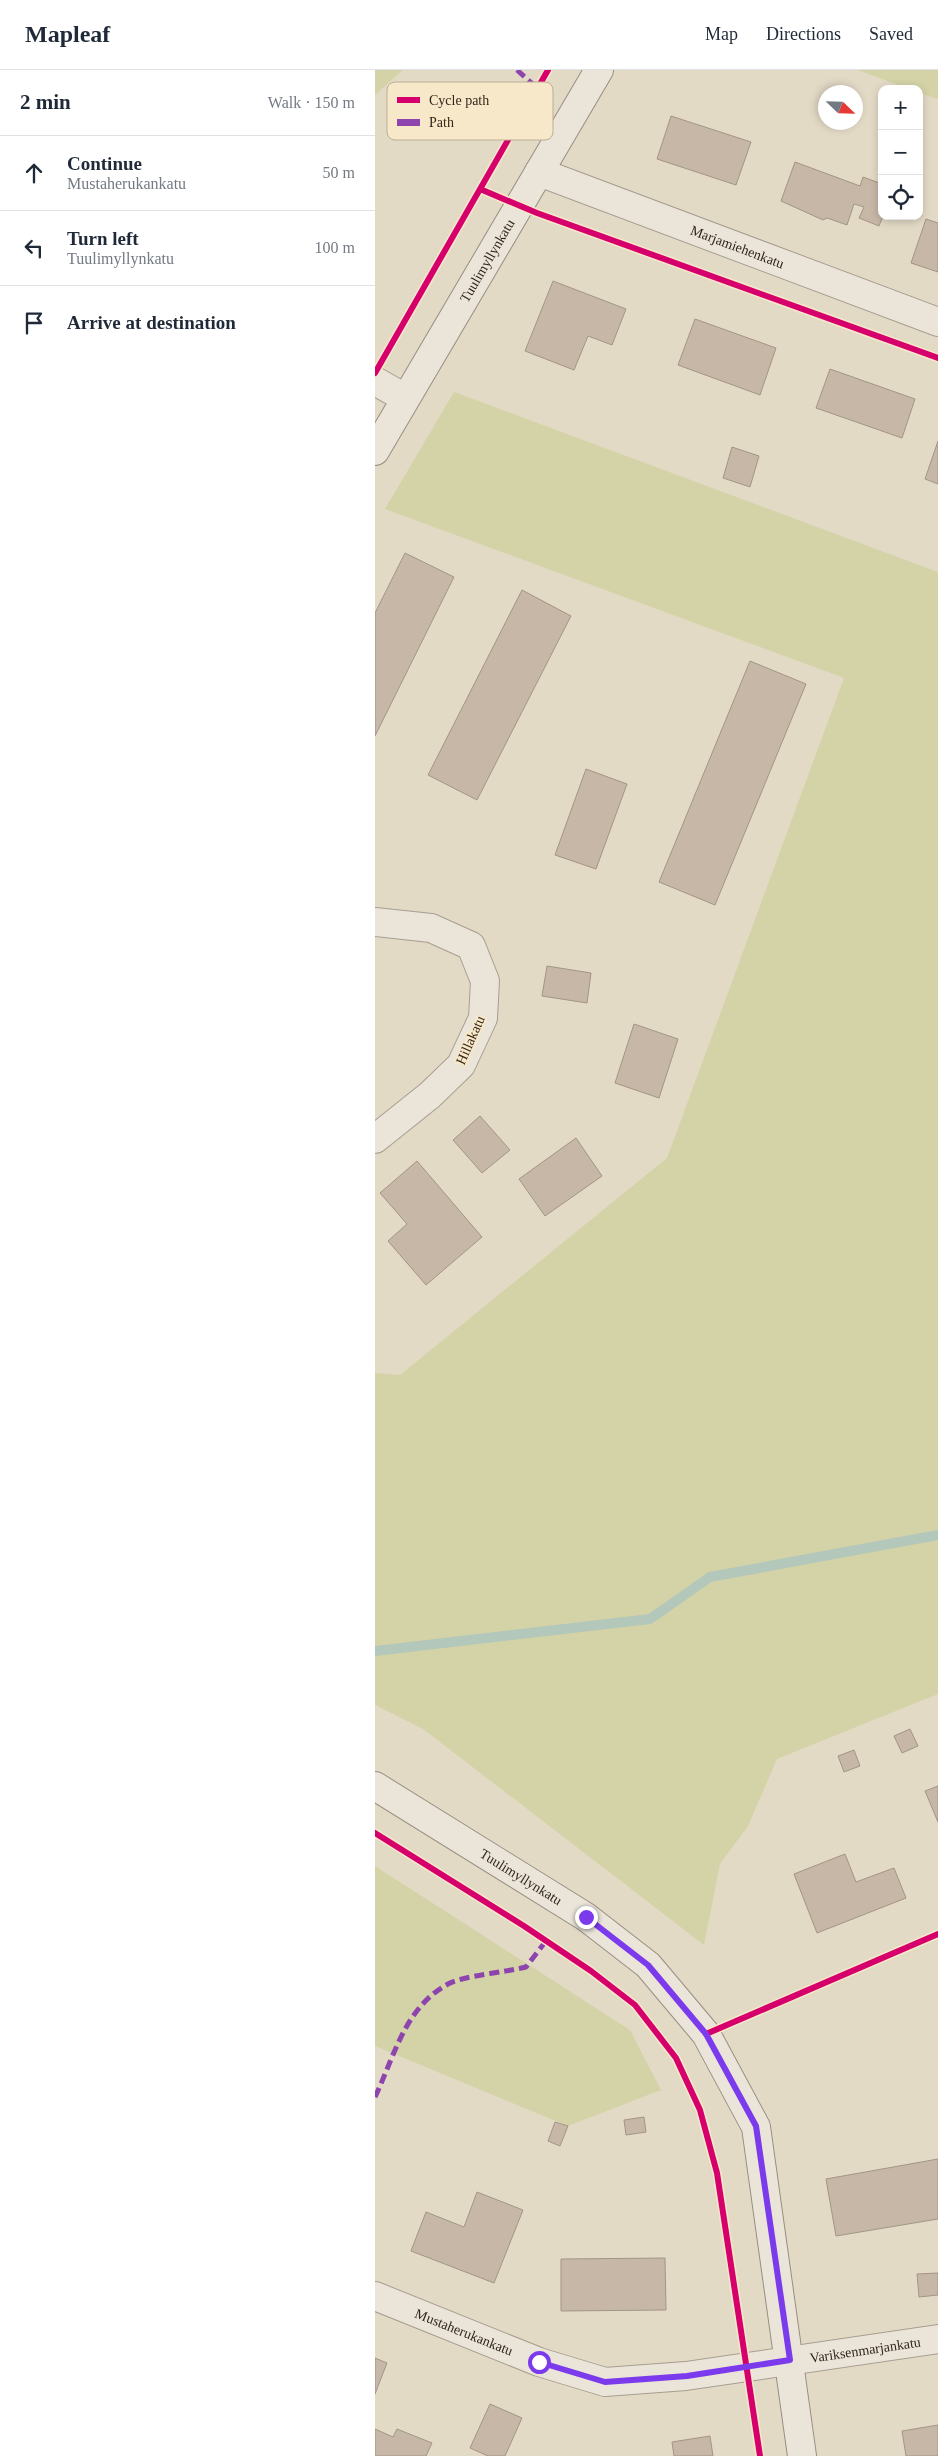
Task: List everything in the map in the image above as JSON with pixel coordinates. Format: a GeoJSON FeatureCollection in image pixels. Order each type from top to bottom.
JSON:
{"type":"FeatureCollection","features":[{"type":"Feature","properties":{"kind":"street","name":"Tuulimyllynkatu"},"geometry":{"type":"LineString","coordinates":[[375,452],[599,70]]}},
{"type":"Feature","properties":{"kind":"street","name":"Marjamiehenkatu"},"geometry":{"type":"LineString","coordinates":[[539,172],[938,322]]}},
{"type":"Feature","properties":{"kind":"street"},"geometry":{"type":"LineString","coordinates":[[375,381],[405,398]]}},
{"type":"Feature","properties":{"kind":"street","name":"Hillakatu"},"geometry":{"type":"LineString","coordinates":[[375,922],[431,928],[471,946],[485,981],[483,1018],[461,1065],[430,1095],[375,1138]]}},
{"type":"Feature","properties":{"kind":"street","name":"Tuulimyllynkatu"},"geometry":{"type":"LineString","coordinates":[[375,1786],[586,1917],[648,1965],[706,2034],[756,2126],[802,2456]]}},
{"type":"Feature","properties":{"kind":"street","name":"Mustaherukankatu"},"geometry":{"type":"LineString","coordinates":[[375,2296],[539,2362],[605,2382],[687,2376],[790,2360]]}},
{"type":"Feature","properties":{"kind":"street","name":"Variksenmarjankatu"},"geometry":{"type":"LineString","coordinates":[[790,2360],[938,2339]]}},
{"type":"Feature","properties":{"kind":"green space"},"geometry":{"type":"Polygon","coordinates":[[[375,70],[403,70],[390,82],[387,82],[387,84],[375,95],[375,70]]]}},
{"type":"Feature","properties":{"kind":"green space"},"geometry":{"type":"Polygon","coordinates":[[[858,70],[938,70],[938,99],[923,94],[923,85],[898,85],[858,70]]]}},
{"type":"Feature","properties":{"kind":"green space"},"geometry":{"type":"Polygon","coordinates":[[[454,392],[938,572],[938,1694],[777,1759],[748,1826],[720,1864],[704,1945],[423,1729],[375,1705],[375,1373],[400,1375],[667,1158],[844,678],[385,509],[454,392]]]}},
{"type":"Feature","properties":{"kind":"green space"},"geometry":{"type":"Polygon","coordinates":[[[375,1866],[630,2030],[661,2090],[568,2126],[375,2046],[375,1866]]]}},
{"type":"Feature","properties":{"kind":"building"},"geometry":{"type":"Polygon","coordinates":[[[671,116],[751,142],[736,185],[657,159],[671,116]]]}},
{"type":"Feature","properties":{"kind":"building"},"geometry":{"type":"Polygon","coordinates":[[[795,162],[860,186],[863,177],[878,183],[878,220],[881,220],[879,226],[859,218],[864,207],[854,204],[847,225],[827,218],[823,220],[781,201],[795,162]]]}},
{"type":"Feature","properties":{"kind":"building"},"geometry":{"type":"Polygon","coordinates":[[[926,219],[938,223],[938,272],[911,263],[926,219]]]}},
{"type":"Feature","properties":{"kind":"building"},"geometry":{"type":"Polygon","coordinates":[[[553,281],[626,309],[612,345],[588,336],[574,370],[525,351],[553,281]]]}},
{"type":"Feature","properties":{"kind":"building"},"geometry":{"type":"Polygon","coordinates":[[[695,319],[776,348],[760,395],[678,365],[695,319]]]}},
{"type":"Feature","properties":{"kind":"building"},"geometry":{"type":"Polygon","coordinates":[[[830,369],[915,399],[902,438],[816,408],[830,369]]]}},
{"type":"Feature","properties":{"kind":"building"},"geometry":{"type":"Polygon","coordinates":[[[938,441],[938,484],[925,479],[938,441]]]}},
{"type":"Feature","properties":{"kind":"building"},"geometry":{"type":"Polygon","coordinates":[[[732,447],[759,456],[750,487],[723,478],[732,447]]]}},
{"type":"Feature","properties":{"kind":"building"},"geometry":{"type":"Polygon","coordinates":[[[405,553],[454,577],[375,736],[375,613],[405,553]]]}},
{"type":"Feature","properties":{"kind":"building"},"geometry":{"type":"Polygon","coordinates":[[[522,590],[571,616],[477,800],[428,775],[522,590]]]}},
{"type":"Feature","properties":{"kind":"building"},"geometry":{"type":"Polygon","coordinates":[[[750,661],[806,684],[715,905],[659,882],[750,661]]]}},
{"type":"Feature","properties":{"kind":"building"},"geometry":{"type":"Polygon","coordinates":[[[586,769],[627,784],[596,869],[555,855],[586,769]]]}},
{"type":"Feature","properties":{"kind":"building"},"geometry":{"type":"Polygon","coordinates":[[[547,966],[591,973],[587,1003],[542,996],[547,966]]]}},
{"type":"Feature","properties":{"kind":"building"},"geometry":{"type":"Polygon","coordinates":[[[634,1024],[678,1039],[659,1098],[615,1083],[634,1024]]]}},
{"type":"Feature","properties":{"kind":"building"},"geometry":{"type":"Polygon","coordinates":[[[480,1116],[510,1150],[482,1173],[453,1140],[480,1116]]]}},
{"type":"Feature","properties":{"kind":"building"},"geometry":{"type":"Polygon","coordinates":[[[576,1138],[602,1176],[545,1216],[519,1179],[576,1138]]]}},
{"type":"Feature","properties":{"kind":"building"},"geometry":{"type":"Polygon","coordinates":[[[417,1161],[482,1237],[426,1285],[388,1241],[407,1224],[380,1193],[417,1161]]]}},
{"type":"Feature","properties":{"kind":"building"},"geometry":{"type":"Polygon","coordinates":[[[910,1729],[918,1746],[902,1753],[894,1736],[910,1729]]]}},
{"type":"Feature","properties":{"kind":"building"},"geometry":{"type":"Polygon","coordinates":[[[854,1750],[860,1766],[844,1772],[838,1756],[854,1750]]]}},
{"type":"Feature","properties":{"kind":"building"},"geometry":{"type":"Polygon","coordinates":[[[938,1786],[938,1822],[925,1791],[938,1786]]]}},
{"type":"Feature","properties":{"kind":"building"},"geometry":{"type":"Polygon","coordinates":[[[845,1854],[856,1882],[894,1868],[906,1898],[817,1933],[794,1874],[845,1854]]]}},
{"type":"Feature","properties":{"kind":"building"},"geometry":{"type":"Polygon","coordinates":[[[644,2117],[646,2132],[626,2135],[624,2120],[644,2117]]]}},
{"type":"Feature","properties":{"kind":"building"},"geometry":{"type":"Polygon","coordinates":[[[555,2122],[568,2126],[560,2146],[548,2141],[555,2122]]]}},
{"type":"Feature","properties":{"kind":"building"},"geometry":{"type":"Polygon","coordinates":[[[938,2159],[938,2219],[836,2236],[826,2179],[938,2159]]]}},
{"type":"Feature","properties":{"kind":"building"},"geometry":{"type":"Polygon","coordinates":[[[477,2192],[523,2210],[494,2283],[411,2251],[426,2212],[464,2227],[477,2192]]]}},
{"type":"Feature","properties":{"kind":"building"},"geometry":{"type":"Polygon","coordinates":[[[665,2258],[666,2310],[561,2311],[561,2259],[665,2258]]]}},
{"type":"Feature","properties":{"kind":"building"},"geometry":{"type":"Polygon","coordinates":[[[938,2273],[938,2295],[919,2297],[917,2274],[938,2273]]]}},
{"type":"Feature","properties":{"kind":"building"},"geometry":{"type":"Polygon","coordinates":[[[375,2358],[387,2363],[375,2394],[375,2358]]]}},
{"type":"Feature","properties":{"kind":"building"},"geometry":{"type":"Polygon","coordinates":[[[490,2404],[522,2418],[505,2456],[488,2456],[470,2448],[490,2404]]]}},
{"type":"Feature","properties":{"kind":"building"},"geometry":{"type":"Polygon","coordinates":[[[938,2425],[938,2456],[906,2456],[902,2431],[938,2425]]]}},
{"type":"Feature","properties":{"kind":"building"},"geometry":{"type":"Polygon","coordinates":[[[375,2429],[393,2437],[397,2429],[432,2443],[426,2456],[375,2456],[375,2429]]]}},
{"type":"Feature","properties":{"kind":"building"},"geometry":{"type":"Polygon","coordinates":[[[710,2436],[713,2456],[674,2456],[672,2442],[710,2436]]]}},
{"type":"Feature","properties":{"kind":"waterway"},"geometry":{"type":"LineString","coordinates":[[375,1651],[650,1619],[710,1577],[938,1535]]}},
{"type":"Feature","properties":{"kind":"marked path"},"geometry":{"type":"LineString","coordinates":[[517,70],[530,82]]}},
{"type":"Feature","properties":{"kind":"marked path"},"geometry":{"type":"LineString","coordinates":[[375,2097],[403,2033],[422,2005],[435,1993],[450,1983],[475,1976],[526,1967],[546,1941]]}},
{"type":"Feature","properties":{"kind":"cycle path"},"geometry":{"type":"LineString","coordinates":[[541,82],[548,70]]}},
{"type":"Feature","properties":{"kind":"cycle path"},"geometry":{"type":"LineString","coordinates":[[375,373],[508,140]]}},
{"type":"Feature","properties":{"kind":"cycle path"},"geometry":{"type":"LineString","coordinates":[[480,189],[537,213],[938,358]]}},
{"type":"Feature","properties":{"kind":"cycle path"},"geometry":{"type":"LineString","coordinates":[[375,1833],[524,1926],[591,1971],[635,2005],[676,2058],[700,2110],[717,2173],[760,2456]]}},
{"type":"Feature","properties":{"kind":"cycle path"},"geometry":{"type":"LineString","coordinates":[[706,2034],[938,1934]]}},
{"type":"Feature","properties":{"kind":"route"},"geometry":{"type":"LineString","coordinates":[[539,2362],[605,2382],[687,2376],[790,2360],[756,2126],[706,2034],[648,1965],[586,1917]]}}]}
